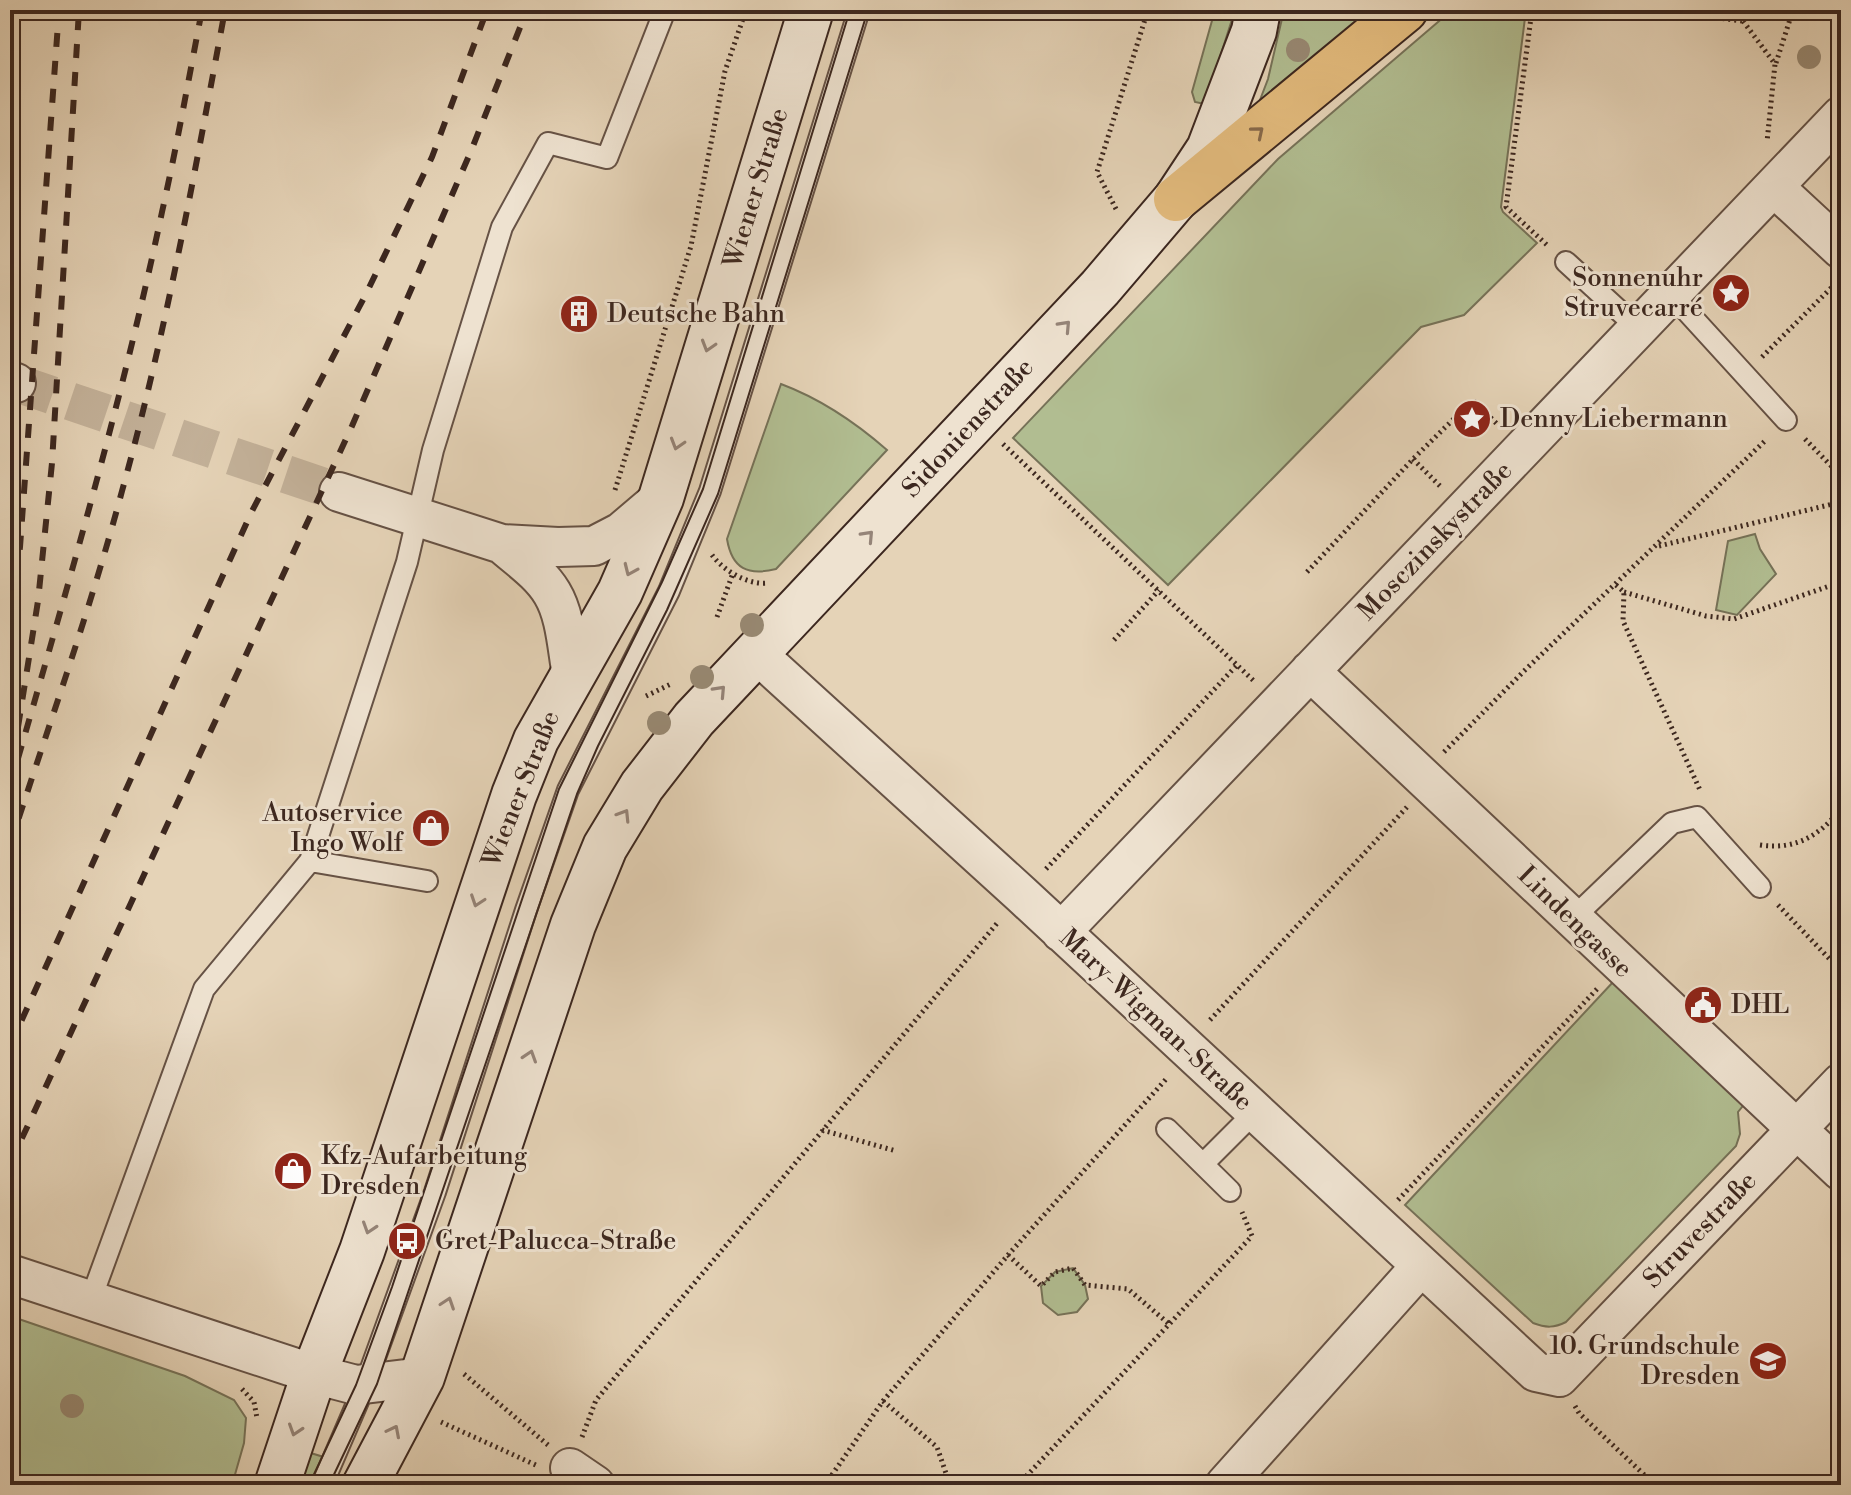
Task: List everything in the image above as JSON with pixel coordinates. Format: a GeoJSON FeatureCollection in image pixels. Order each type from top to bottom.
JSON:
{"type":"FeatureCollection","features":[{"type":"Feature","properties":{"kind":"main road","name":"Wiener Straße"},"geometry":{"type":"LineString","coordinates":[[277,1485],[314,1374],[362,1251],[514,795],[536,740],[620,592],[661,498],[811,10]]}},
{"type":"Feature","properties":{"kind":"main road","name":"Sidonienstraße"},"geometry":{"type":"LineString","coordinates":[[757,654],[1100,288],[1176,199],[1209,149],[1254,31],[1258,10]]}},
{"type":"Feature","properties":{"kind":"main road"},"geometry":{"type":"LineString","coordinates":[[1176,199],[1405,10]]}},
{"type":"Feature","properties":{"kind":"main road"},"geometry":{"type":"LineString","coordinates":[[365,1485],[440,1373],[573,925],[605,847],[642,786],[685,731],[757,654]]}},
{"type":"Feature","properties":{"kind":"street","name":"Mosczinskystraße"},"geometry":{"type":"LineString","coordinates":[[1061,932],[1841,116]]}},
{"type":"Feature","properties":{"kind":"street"},"geometry":{"type":"LineString","coordinates":[[1774,187],[1841,249]]}},
{"type":"Feature","properties":{"kind":"street"},"geometry":{"type":"LineString","coordinates":[[339,492],[502,544],[558,547],[594,546],[621,532],[661,498]]}},
{"type":"Feature","properties":{"kind":"street"},"geometry":{"type":"LineString","coordinates":[[502,544],[553,594],[561,615],[572,675]]}},
{"type":"Feature","properties":{"kind":"street","name":"Mary-Wigman-Straße"},"geometry":{"type":"LineString","coordinates":[[757,654],[1536,1372],[1559,1377]]}},
{"type":"Feature","properties":{"kind":"street","name":"Lindengasse"},"geometry":{"type":"LineString","coordinates":[[1310,671],[1841,1171]]}},
{"type":"Feature","properties":{"kind":"street","name":"Struvestraße"},"geometry":{"type":"LineString","coordinates":[[1559,1377],[1841,1083]]}},
{"type":"Feature","properties":{"kind":"street"},"geometry":{"type":"LineString","coordinates":[[1225,1485],[1421,1266]]}},
{"type":"Feature","properties":{"kind":"street"},"geometry":{"type":"LineString","coordinates":[[10,1274],[314,1374],[366,1385],[440,1373]]}},
{"type":"Feature","properties":{"kind":"lane"},"geometry":{"type":"LineString","coordinates":[[91,1299],[204,989],[310,861],[407,562],[433,450],[502,227],[548,143],[607,158],[665,10]]}},
{"type":"Feature","properties":{"kind":"lane"},"geometry":{"type":"LineString","coordinates":[[322,1485],[366,1385],[435,1192],[568,790],[669,591],[710,491],[859,10]]}},
{"type":"Feature","properties":{"kind":"lane"},"geometry":{"type":"LineString","coordinates":[[1566,262],[1638,328]]}},
{"type":"Feature","properties":{"kind":"lane"},"geometry":{"type":"LineString","coordinates":[[1671,294],[1786,420]]}},
{"type":"Feature","properties":{"kind":"lane"},"geometry":{"type":"LineString","coordinates":[[1572,919],[1672,823],[1697,817],[1760,887]]}},
{"type":"Feature","properties":{"kind":"lane"},"geometry":{"type":"LineString","coordinates":[[310,861],[427,881]]}},
{"type":"Feature","properties":{"kind":"lane"},"geometry":{"type":"LineString","coordinates":[[1203,1164],[1255,1112]]}},
{"type":"Feature","properties":{"kind":"lane"},"geometry":{"type":"LineString","coordinates":[[1167,1129],[1230,1191]]}},
{"type":"Feature","properties":{"kind":"path"},"geometry":{"type":"LineString","coordinates":[[594,546],[613,496],[691,246],[725,71],[746,10]]}},
{"type":"Feature","properties":{"kind":"path"},"geometry":{"type":"LineString","coordinates":[[1118,213],[1097,172],[1148,10]]}},
{"type":"Feature","properties":{"kind":"path"},"geometry":{"type":"LineString","coordinates":[[1532,10],[1506,207],[1566,262]]}},
{"type":"Feature","properties":{"kind":"path"},"geometry":{"type":"LineString","coordinates":[[1657,10],[1743,21]]}},
{"type":"Feature","properties":{"kind":"path"},"geometry":{"type":"LineString","coordinates":[[1739,10],[1743,21],[1775,64]]}},
{"type":"Feature","properties":{"kind":"path"},"geometry":{"type":"LineString","coordinates":[[1774,187],[1766,151],[1775,64],[1793,10]]}},
{"type":"Feature","properties":{"kind":"path"},"geometry":{"type":"LineString","coordinates":[[1744,375],[1834,285],[1841,287]]}},
{"type":"Feature","properties":{"kind":"path"},"geometry":{"type":"LineString","coordinates":[[1307,572],[1473,400],[1523,450]]}},
{"type":"Feature","properties":{"kind":"path"},"geometry":{"type":"LineString","coordinates":[[825,1485],[883,1401],[1008,1255],[1425,779],[1524,671],[1786,420],[1841,476]]}},
{"type":"Feature","properties":{"kind":"path"},"geometry":{"type":"LineString","coordinates":[[997,438],[1279,704]]}},
{"type":"Feature","properties":{"kind":"path"},"geometry":{"type":"LineString","coordinates":[[1657,546],[1841,502]]}},
{"type":"Feature","properties":{"kind":"path"},"geometry":{"type":"LineString","coordinates":[[711,556],[733,573],[751,582],[764,584]]}},
{"type":"Feature","properties":{"kind":"path"},"geometry":{"type":"LineString","coordinates":[[717,617],[733,573]]}},
{"type":"Feature","properties":{"kind":"path"},"geometry":{"type":"LineString","coordinates":[[1616,585],[1624,592],[1706,616],[1734,619],[1841,582]]}},
{"type":"Feature","properties":{"kind":"path"},"geometry":{"type":"LineString","coordinates":[[1114,640],[1159,590]]}},
{"type":"Feature","properties":{"kind":"path"},"geometry":{"type":"LineString","coordinates":[[1624,592],[1623,621],[1703,797]]}},
{"type":"Feature","properties":{"kind":"path"},"geometry":{"type":"LineString","coordinates":[[583,1477],[596,1400],[964,959],[1237,665]]}},
{"type":"Feature","properties":{"kind":"path"},"geometry":{"type":"LineString","coordinates":[[1755,844],[1777,847],[1806,841],[1825,828],[1841,809]]}},
{"type":"Feature","properties":{"kind":"path"},"geometry":{"type":"LineString","coordinates":[[1760,887],[1841,971]]}},
{"type":"Feature","properties":{"kind":"path"},"geometry":{"type":"LineString","coordinates":[[1375,1224],[1620,965]]}},
{"type":"Feature","properties":{"kind":"path"},"geometry":{"type":"LineString","coordinates":[[822,1130],[896,1151]]}},
{"type":"Feature","properties":{"kind":"path"},"geometry":{"type":"LineString","coordinates":[[1018,1485],[1252,1236],[1230,1191]]}},
{"type":"Feature","properties":{"kind":"path"},"geometry":{"type":"LineString","coordinates":[[1008,1255],[1041,1286],[1055,1272],[1073,1268],[1085,1285],[1128,1289],[1168,1323]]}},
{"type":"Feature","properties":{"kind":"path"},"geometry":{"type":"LineString","coordinates":[[440,1373],[544,1441],[583,1477]]}},
{"type":"Feature","properties":{"kind":"path"},"geometry":{"type":"LineString","coordinates":[[1559,1377],[1579,1413],[1655,1485]]}},
{"type":"Feature","properties":{"kind":"path"},"geometry":{"type":"LineString","coordinates":[[883,1401],[937,1447],[950,1485]]}},
{"type":"Feature","properties":{"kind":"path"},"geometry":{"type":"LineString","coordinates":[[436,1420],[533,1465],[583,1477]]}},
{"type":"Feature","properties":{"kind":"green space"},"geometry":{"type":"Polygon","coordinates":[[[1215,10],[1235,10],[1205,104],[1195,102],[1192,92],[1215,10]]]}},
{"type":"Feature","properties":{"kind":"green space"},"geometry":{"type":"Polygon","coordinates":[[[1284,10],[1387,10],[1250,126],[1268,79],[1284,10]]]}},
{"type":"Feature","properties":{"kind":"green space"},"geometry":{"type":"Polygon","coordinates":[[[1452,10],[1526,10],[1501,207],[1537,243],[1464,315],[1421,327],[1168,585],[1013,438],[1278,159],[1452,10]]]}},
{"type":"Feature","properties":{"kind":"green space"},"geometry":{"type":"Polygon","coordinates":[[[781,384],[837,412],[887,450],[776,569],[750,570],[737,564],[727,539],[781,384]]]}},
{"type":"Feature","properties":{"kind":"green space"},"geometry":{"type":"Polygon","coordinates":[[[1755,534],[1760,549],[1776,574],[1737,615],[1716,610],[1728,541],[1755,534]]]}},
{"type":"Feature","properties":{"kind":"green space"},"geometry":{"type":"Polygon","coordinates":[[[1614,981],[1746,1102],[1738,1112],[1740,1134],[1736,1146],[1566,1322],[1542,1326],[1533,1323],[1405,1205],[1614,981]]]}},
{"type":"Feature","properties":{"kind":"green space"},"geometry":{"type":"Polygon","coordinates":[[[1073,1268],[1085,1285],[1088,1299],[1077,1312],[1058,1315],[1043,1303],[1041,1286],[1055,1272],[1073,1268]]]}},
{"type":"Feature","properties":{"kind":"green space"},"geometry":{"type":"Polygon","coordinates":[[[10,1316],[185,1376],[234,1400],[246,1418],[244,1443],[232,1485],[10,1485],[10,1316]]]}},
{"type":"Feature","properties":{"kind":"green space"},"geometry":{"type":"Polygon","coordinates":[[[304,1451],[327,1458],[315,1485],[293,1485],[304,1451]]]}},
{"type":"Feature","properties":{"kind":"tunnel"},"geometry":{"type":"LineString","coordinates":[[16,383],[339,492]]}},
{"type":"Feature","properties":{"kind":"tram line"},"geometry":{"type":"LineString","coordinates":[[309,1485],[356,1385],[392,1287],[559,789],[662,582],[703,489],[850,10]]}},
{"type":"Feature","properties":{"kind":"tram line"},"geometry":{"type":"LineString","coordinates":[[329,1485],[377,1384],[577,794],[667,610],[718,494],[868,10]]}},
{"type":"Feature","properties":{"kind":"railway"},"geometry":{"type":"LineString","coordinates":[[10,633],[20,547],[59,10]]}},
{"type":"Feature","properties":{"kind":"railway"},"geometry":{"type":"LineString","coordinates":[[18,727],[38,601],[52,463],[79,10]]}},
{"type":"Feature","properties":{"kind":"railway"},"geometry":{"type":"LineString","coordinates":[[10,786],[129,357],[202,10]]}},
{"type":"Feature","properties":{"kind":"railway"},"geometry":{"type":"LineString","coordinates":[[10,845],[110,536],[138,432],[179,252],[225,10]]}},
{"type":"Feature","properties":{"kind":"railway"},"geometry":{"type":"LineString","coordinates":[[10,1046],[252,511],[366,294],[432,157],[487,10]]}},
{"type":"Feature","properties":{"kind":"railway"},"geometry":{"type":"LineString","coordinates":[[10,1164],[352,426],[471,151],[527,10]]}},
{"type":"Feature","properties":{"kind":"place","name":"Sonnenuhr Struvecarré"},"geometry":{"type":"Point","coordinates":[1731,293]}},
{"type":"Feature","properties":{"kind":"place","name":"Deutsche Bahn"},"geometry":{"type":"Point","coordinates":[579,314]}},
{"type":"Feature","properties":{"kind":"place","name":"Denny Liebermann"},"geometry":{"type":"Point","coordinates":[1472,419]}},
{"type":"Feature","properties":{"kind":"place","name":"Autoservice Ingo Wolf"},"geometry":{"type":"Point","coordinates":[431,828]}},
{"type":"Feature","properties":{"kind":"place","name":"DHL"},"geometry":{"type":"Point","coordinates":[1703,1005]}},
{"type":"Feature","properties":{"kind":"place","name":"Kfz-Aufarbeitung Dresden"},"geometry":{"type":"Point","coordinates":[293,1171]}},
{"type":"Feature","properties":{"kind":"place","name":"Gret-Palucca-Straße"},"geometry":{"type":"Point","coordinates":[407,1241]}},
{"type":"Feature","properties":{"kind":"place","name":"10. Grundschule Dresden"},"geometry":{"type":"Point","coordinates":[1768,1361]}}]}
